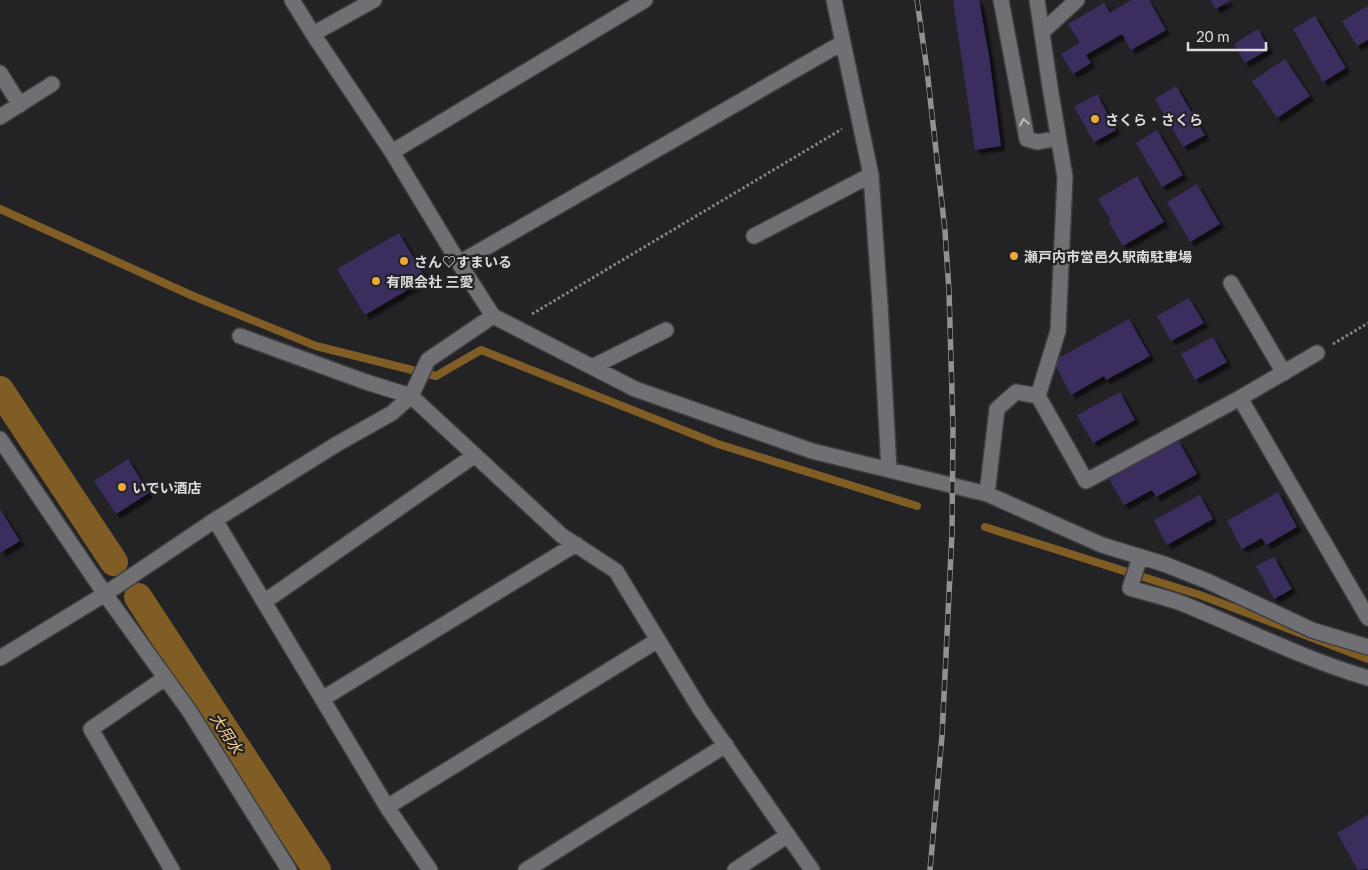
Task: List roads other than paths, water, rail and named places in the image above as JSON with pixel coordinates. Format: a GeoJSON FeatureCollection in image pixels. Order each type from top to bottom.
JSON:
{"type":"FeatureCollection","features":[{"type":"Feature","properties":{"kind":"street"},"geometry":{"type":"LineString","coordinates":[[292,0],[392,152],[493,316],[635,389],[812,451],[987,494],[1139,560],[1164,564],[1207,581],[1312,630],[1368,647]]}},
{"type":"Feature","properties":{"kind":"street"},"geometry":{"type":"LineString","coordinates":[[313,34],[374,0]]}},
{"type":"Feature","properties":{"kind":"street"},"geometry":{"type":"LineString","coordinates":[[392,152],[645,0]]}},
{"type":"Feature","properties":{"kind":"street"},"geometry":{"type":"LineString","coordinates":[[834,0],[871,175],[889,469]]}},
{"type":"Feature","properties":{"kind":"street"},"geometry":{"type":"LineString","coordinates":[[1001,0],[1028,139],[1038,142],[1058,138]]}},
{"type":"Feature","properties":{"kind":"street"},"geometry":{"type":"LineString","coordinates":[[1037,0],[1065,177],[1058,330],[1038,396],[1086,481],[1240,398],[1318,353]]}},
{"type":"Feature","properties":{"kind":"street"},"geometry":{"type":"LineString","coordinates":[[1042,32],[1077,0]]}},
{"type":"Feature","properties":{"kind":"street"},"geometry":{"type":"LineString","coordinates":[[459,263],[842,43]]}},
{"type":"Feature","properties":{"kind":"street"},"geometry":{"type":"LineString","coordinates":[[0,73],[20,105]]}},
{"type":"Feature","properties":{"kind":"street"},"geometry":{"type":"LineString","coordinates":[[0,117],[52,84]]}},
{"type":"Feature","properties":{"kind":"street"},"geometry":{"type":"LineString","coordinates":[[754,236],[871,175]]}},
{"type":"Feature","properties":{"kind":"street"},"geometry":{"type":"LineString","coordinates":[[1231,283],[1284,373]]}},
{"type":"Feature","properties":{"kind":"street"},"geometry":{"type":"LineString","coordinates":[[0,658],[105,594],[215,520],[337,444],[392,413],[410,396],[428,360],[493,316]]}},
{"type":"Feature","properties":{"kind":"street"},"geometry":{"type":"LineString","coordinates":[[592,367],[666,330]]}},
{"type":"Feature","properties":{"kind":"street"},"geometry":{"type":"LineString","coordinates":[[240,336],[410,396],[561,535],[616,571],[700,709],[812,870]]}},
{"type":"Feature","properties":{"kind":"street"},"geometry":{"type":"LineString","coordinates":[[987,494],[997,409],[1016,392],[1038,396]]}},
{"type":"Feature","properties":{"kind":"street"},"geometry":{"type":"LineString","coordinates":[[1240,398],[1368,618]]}},
{"type":"Feature","properties":{"kind":"street"},"geometry":{"type":"LineString","coordinates":[[0,439],[105,594],[190,712],[290,870]]}},
{"type":"Feature","properties":{"kind":"street"},"geometry":{"type":"LineString","coordinates":[[264,602],[475,455]]}},
{"type":"Feature","properties":{"kind":"street"},"geometry":{"type":"LineString","coordinates":[[215,520],[387,807],[430,870]]}},
{"type":"Feature","properties":{"kind":"street"},"geometry":{"type":"LineString","coordinates":[[322,699],[576,544]]}},
{"type":"Feature","properties":{"kind":"street"},"geometry":{"type":"LineString","coordinates":[[1139,560],[1130,588],[1179,602],[1289,649],[1368,678]]}},
{"type":"Feature","properties":{"kind":"street"},"geometry":{"type":"LineString","coordinates":[[387,807],[658,640]]}},
{"type":"Feature","properties":{"kind":"street"},"geometry":{"type":"LineString","coordinates":[[165,678],[91,729],[172,870]]}},
{"type":"Feature","properties":{"kind":"street"},"geometry":{"type":"LineString","coordinates":[[526,870],[726,745]]}},
{"type":"Feature","properties":{"kind":"street"},"geometry":{"type":"LineString","coordinates":[[735,870],[788,835]]}},
{"type":"Feature","properties":{"kind":"waterway"},"geometry":{"type":"LineString","coordinates":[[0,209],[193,296],[316,346],[436,376],[481,350],[718,444],[917,506]]}},
{"type":"Feature","properties":{"kind":"waterway","name":"大用水"},"geometry":{"type":"LineString","coordinates":[[0,390],[114,562]]}},
{"type":"Feature","properties":{"kind":"waterway"},"geometry":{"type":"LineString","coordinates":[[985,527],[1200,595],[1368,659]]}},
{"type":"Feature","properties":{"kind":"waterway","name":"大用水"},"geometry":{"type":"LineString","coordinates":[[138,597],[317,870]]}},
{"type":"Feature","properties":{"kind":"railway"},"geometry":{"type":"LineString","coordinates":[[917,0],[927,70],[945,231],[949,291],[953,428],[952,533],[942,736],[930,870]]}},
{"type":"Feature","properties":{"kind":"place","name":"さくら・さくら"},"geometry":{"type":"Point","coordinates":[1095,119]}},
{"type":"Feature","properties":{"kind":"place","name":"瀬戸内市営邑久駅南駐車場"},"geometry":{"type":"Point","coordinates":[1014,256]}},
{"type":"Feature","properties":{"kind":"place","name":"さん♡すまいる"},"geometry":{"type":"Point","coordinates":[404,261]}},
{"type":"Feature","properties":{"kind":"place","name":"有限会社 三愛"},"geometry":{"type":"Point","coordinates":[376,281]}},
{"type":"Feature","properties":{"kind":"place","name":"いでい酒店"},"geometry":{"type":"Point","coordinates":[122,487]}}]}
